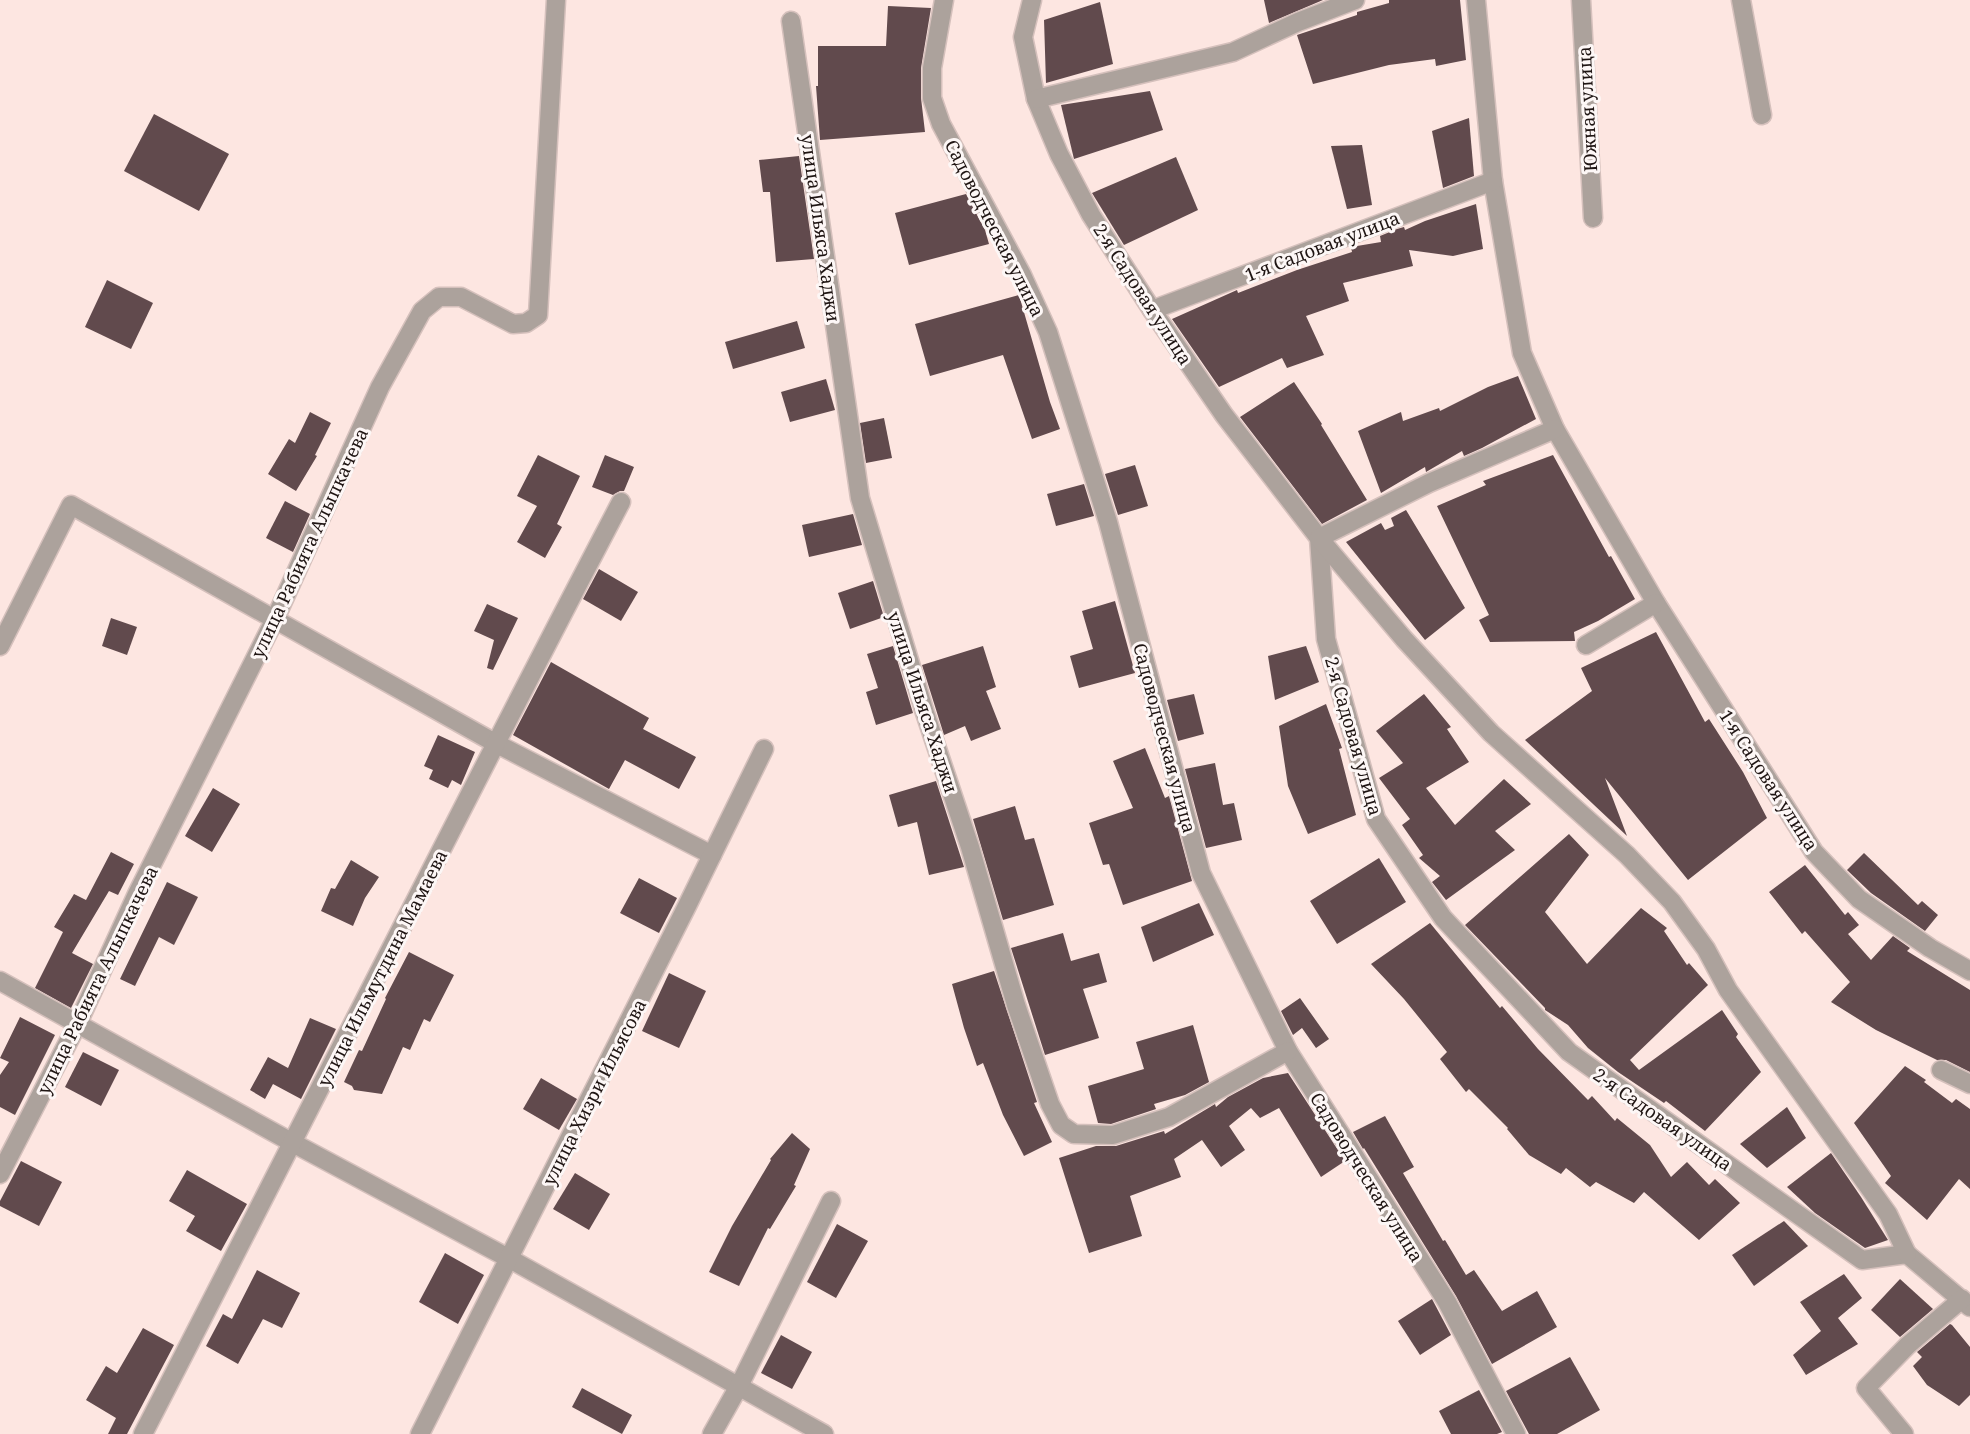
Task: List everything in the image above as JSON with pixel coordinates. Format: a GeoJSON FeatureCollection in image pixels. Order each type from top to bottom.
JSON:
{"type":"FeatureCollection","features":[{"type":"Feature","properties":{"kind":"street","name":"улица Рабията Алыпкачева"},"geometry":{"type":"LineString","coordinates":[[0,1174],[78,1023],[137,894],[275,620],[380,387],[422,311],[439,297],[461,297],[513,324],[526,323],[538,315],[556,0]]}},
{"type":"Feature","properties":{"kind":"street","name":"Садоводческая улица"},"geometry":{"type":"LineString","coordinates":[[944,0],[932,68],[932,98],[941,124],[1022,275],[1048,332],[1108,522],[1201,873],[1287,1051],[1447,1302],[1516,1434]]}},
{"type":"Feature","properties":{"kind":"street","name":"2-я Садовая улица"},"geometry":{"type":"LineString","coordinates":[[1032,0],[1023,37],[1036,99],[1059,154],[1090,215],[1224,415],[1319,538],[1326,639],[1376,819],[1443,918],[1569,1052],[1862,1260],[1907,1254]]}},
{"type":"Feature","properties":{"kind":"street"},"geometry":{"type":"LineString","coordinates":[[1036,99],[1233,52],[1298,22],[1355,0]]}},
{"type":"Feature","properties":{"kind":"street","name":"1-я Садовая улица"},"geometry":{"type":"LineString","coordinates":[[1476,0],[1493,181],[1522,353],[1555,429],[1656,603],[1814,852],[1859,899],[1930,948],[1970,971]]}},
{"type":"Feature","properties":{"kind":"street","name":"Южная улица"},"geometry":{"type":"LineString","coordinates":[[1581,0],[1593,218]]}},
{"type":"Feature","properties":{"kind":"street"},"geometry":{"type":"LineString","coordinates":[[1741,0],[1761,114]]}},
{"type":"Feature","properties":{"kind":"street","name":"улица Ильяса Хаджи"},"geometry":{"type":"LineString","coordinates":[[791,21],[860,498],[925,713],[970,847],[1016,1005],[1050,1104],[1061,1125],[1074,1134],[1113,1135],[1169,1117],[1287,1051]]}},
{"type":"Feature","properties":{"kind":"street","name":"1-я Садовая улица"},"geometry":{"type":"LineString","coordinates":[[1152,310],[1493,181]]}},
{"type":"Feature","properties":{"kind":"street"},"geometry":{"type":"LineString","coordinates":[[1555,429],[1429,483],[1319,538],[1404,639],[1491,733],[1627,855],[1672,902],[1706,949],[1728,990],[1887,1214],[1907,1254],[1966,1303],[1908,1345],[1866,1388],[1904,1434]]}},
{"type":"Feature","properties":{"kind":"street","name":"улица Ильмутдина Мамаева"},"geometry":{"type":"LineString","coordinates":[[143,1434],[495,743],[621,502]]}},
{"type":"Feature","properties":{"kind":"street"},"geometry":{"type":"LineString","coordinates":[[0,646],[71,505],[495,743],[712,855]]}},
{"type":"Feature","properties":{"kind":"street"},"geometry":{"type":"LineString","coordinates":[[1586,645],[1656,603]]}},
{"type":"Feature","properties":{"kind":"street","name":"улица Хизри Ильясова"},"geometry":{"type":"LineString","coordinates":[[420,1434],[510,1259],[764,748]]}},
{"type":"Feature","properties":{"kind":"street"},"geometry":{"type":"LineString","coordinates":[[0,981],[293,1143],[510,1259],[824,1434]]}},
{"type":"Feature","properties":{"kind":"street"},"geometry":{"type":"LineString","coordinates":[[1941,1070],[1970,1084]]}},
{"type":"Feature","properties":{"kind":"street"},"geometry":{"type":"LineString","coordinates":[[712,1434],[739,1386],[831,1201]]}},
{"type":"Feature","properties":{"kind":"building"},"geometry":{"type":"Polygon","coordinates":[[[1264,0],[1323,0],[1269,23],[1264,0]]]}},
{"type":"Feature","properties":{"kind":"building"},"geometry":{"type":"Polygon","coordinates":[[[1389,0],[1460,0],[1466,60],[1436,66],[1435,59],[1389,65],[1313,84],[1297,35],[1357,15],[1357,12],[1389,3],[1389,0]]]}},
{"type":"Feature","properties":{"kind":"building"},"geometry":{"type":"Polygon","coordinates":[[[1100,2],[1113,64],[1046,83],[1044,20],[1100,2]]]}},
{"type":"Feature","properties":{"kind":"building"},"geometry":{"type":"Polygon","coordinates":[[[888,6],[931,8],[921,68],[921,98],[925,132],[820,140],[816,86],[818,86],[818,46],[886,46],[888,6]]]}},
{"type":"Feature","properties":{"kind":"building"},"geometry":{"type":"Polygon","coordinates":[[[1150,91],[1163,130],[1074,159],[1061,105],[1150,91]]]}},
{"type":"Feature","properties":{"kind":"building"},"geometry":{"type":"Polygon","coordinates":[[[154,114],[229,154],[199,211],[124,171],[154,114]]]}},
{"type":"Feature","properties":{"kind":"building"},"geometry":{"type":"Polygon","coordinates":[[[1469,118],[1474,176],[1443,188],[1432,131],[1469,118]]]}},
{"type":"Feature","properties":{"kind":"building"},"geometry":{"type":"Polygon","coordinates":[[[1362,145],[1372,205],[1347,209],[1331,146],[1362,145]]]}},
{"type":"Feature","properties":{"kind":"building"},"geometry":{"type":"Polygon","coordinates":[[[799,156],[814,259],[776,262],[770,192],[763,192],[759,160],[799,156]]]}},
{"type":"Feature","properties":{"kind":"building"},"geometry":{"type":"Polygon","coordinates":[[[1176,157],[1198,210],[1124,245],[1092,193],[1176,157]]]}},
{"type":"Feature","properties":{"kind":"building"},"geometry":{"type":"Polygon","coordinates":[[[966,194],[985,230],[989,244],[909,265],[895,213],[966,194]]]}},
{"type":"Feature","properties":{"kind":"building"},"geometry":{"type":"Polygon","coordinates":[[[1476,204],[1483,249],[1453,256],[1409,250],[1413,266],[1343,283],[1349,301],[1306,316],[1324,355],[1287,368],[1282,358],[1219,387],[1172,319],[1237,290],[1238,293],[1352,252],[1351,247],[1381,242],[1380,236],[1397,229],[1404,227],[1405,230],[1476,204]]]}},
{"type":"Feature","properties":{"kind":"building"},"geometry":{"type":"Polygon","coordinates":[[[107,280],[153,303],[131,349],[85,327],[107,280]]]}},
{"type":"Feature","properties":{"kind":"building"},"geometry":{"type":"Polygon","coordinates":[[[1019,295],[1060,429],[1032,439],[1003,355],[930,376],[915,324],[1019,295]]]}},
{"type":"Feature","properties":{"kind":"building"},"geometry":{"type":"Polygon","coordinates":[[[797,321],[805,348],[733,369],[725,342],[797,321]]]}},
{"type":"Feature","properties":{"kind":"building"},"geometry":{"type":"Polygon","coordinates":[[[1518,376],[1536,419],[1464,456],[1462,451],[1426,472],[1425,467],[1381,493],[1358,431],[1401,412],[1403,421],[1439,408],[1440,411],[1488,387],[1518,376]]]}},
{"type":"Feature","properties":{"kind":"building"},"geometry":{"type":"Polygon","coordinates":[[[826,379],[835,410],[790,422],[781,392],[826,379]]]}},
{"type":"Feature","properties":{"kind":"building"},"geometry":{"type":"Polygon","coordinates":[[[1294,382],[1367,500],[1322,524],[1240,417],[1294,382]]]}},
{"type":"Feature","properties":{"kind":"building"},"geometry":{"type":"Polygon","coordinates":[[[310,412],[331,423],[315,455],[317,456],[296,491],[268,474],[289,439],[295,443],[310,412]]]}},
{"type":"Feature","properties":{"kind":"building"},"geometry":{"type":"Polygon","coordinates":[[[884,418],[892,458],[866,463],[860,423],[884,418]]]}},
{"type":"Feature","properties":{"kind":"building"},"geometry":{"type":"Polygon","coordinates":[[[538,455],[580,476],[557,524],[562,527],[545,558],[517,542],[537,506],[517,496],[538,455]]]}},
{"type":"Feature","properties":{"kind":"building"},"geometry":{"type":"Polygon","coordinates":[[[605,455],[634,467],[624,491],[613,495],[592,487],[605,455]]]}},
{"type":"Feature","properties":{"kind":"building"},"geometry":{"type":"Polygon","coordinates":[[[1553,455],[1609,557],[1611,556],[1635,599],[1574,632],[1575,641],[1490,642],[1479,620],[1489,615],[1437,506],[1486,485],[1483,481],[1553,455]]]}},
{"type":"Feature","properties":{"kind":"building"},"geometry":{"type":"Polygon","coordinates":[[[1135,465],[1148,506],[1118,515],[1105,474],[1135,465]]]}},
{"type":"Feature","properties":{"kind":"building"},"geometry":{"type":"Polygon","coordinates":[[[1084,484],[1094,516],[1056,526],[1047,494],[1084,484]]]}},
{"type":"Feature","properties":{"kind":"building"},"geometry":{"type":"Polygon","coordinates":[[[285,501],[310,514],[293,552],[266,538],[285,501]]]}},
{"type":"Feature","properties":{"kind":"building"},"geometry":{"type":"Polygon","coordinates":[[[1406,510],[1465,608],[1425,640],[1346,542],[1381,523],[1385,530],[1394,526],[1391,518],[1406,510]]]}},
{"type":"Feature","properties":{"kind":"building"},"geometry":{"type":"Polygon","coordinates":[[[853,514],[862,545],[809,557],[802,525],[853,514]]]}},
{"type":"Feature","properties":{"kind":"building"},"geometry":{"type":"Polygon","coordinates":[[[599,569],[638,592],[621,621],[583,599],[599,569]]]}},
{"type":"Feature","properties":{"kind":"building"},"geometry":{"type":"Polygon","coordinates":[[[873,581],[884,617],[850,629],[838,593],[873,581]]]}},
{"type":"Feature","properties":{"kind":"building"},"geometry":{"type":"Polygon","coordinates":[[[1115,601],[1135,673],[1079,688],[1070,656],[1093,649],[1082,611],[1115,601]]]}},
{"type":"Feature","properties":{"kind":"building"},"geometry":{"type":"Polygon","coordinates":[[[487,604],[518,618],[493,670],[487,668],[494,640],[474,631],[487,604]]]}},
{"type":"Feature","properties":{"kind":"building"},"geometry":{"type":"Polygon","coordinates":[[[111,618],[137,627],[127,655],[102,646],[111,618]]]}},
{"type":"Feature","properties":{"kind":"building"},"geometry":{"type":"Polygon","coordinates":[[[1656,632],[1705,722],[1709,719],[1743,772],[1767,818],[1688,880],[1605,778],[1627,836],[1525,740],[1592,691],[1581,668],[1656,632]]]}},
{"type":"Feature","properties":{"kind":"building"},"geometry":{"type":"Polygon","coordinates":[[[893,646],[913,713],[876,725],[866,692],[878,688],[867,654],[893,646]]]}},
{"type":"Feature","properties":{"kind":"building"},"geometry":{"type":"Polygon","coordinates":[[[983,646],[996,687],[986,691],[1001,729],[971,741],[965,726],[944,735],[922,665],[983,646]]]}},
{"type":"Feature","properties":{"kind":"building"},"geometry":{"type":"Polygon","coordinates":[[[1306,646],[1319,682],[1275,700],[1268,656],[1306,646]]]}},
{"type":"Feature","properties":{"kind":"building"},"geometry":{"type":"Polygon","coordinates":[[[551,662],[649,718],[643,729],[696,757],[679,789],[625,760],[609,789],[513,735],[551,662]]]}},
{"type":"Feature","properties":{"kind":"building"},"geometry":{"type":"Polygon","coordinates":[[[1194,694],[1204,734],[1178,741],[1167,700],[1194,694]]]}},
{"type":"Feature","properties":{"kind":"building"},"geometry":{"type":"Polygon","coordinates":[[[1424,694],[1451,727],[1447,729],[1469,762],[1426,788],[1455,825],[1504,779],[1531,804],[1495,831],[1515,850],[1446,900],[1432,882],[1440,876],[1419,858],[1423,855],[1402,825],[1410,819],[1379,778],[1403,763],[1376,731],[1424,694]]]}},
{"type":"Feature","properties":{"kind":"building"},"geometry":{"type":"Polygon","coordinates":[[[1326,704],[1342,748],[1339,749],[1356,815],[1308,834],[1288,786],[1279,726],[1326,704]]]}},
{"type":"Feature","properties":{"kind":"building"},"geometry":{"type":"Polygon","coordinates":[[[438,735],[475,752],[461,785],[452,780],[448,788],[429,779],[433,770],[424,766],[438,735]]]}},
{"type":"Feature","properties":{"kind":"building"},"geometry":{"type":"Polygon","coordinates":[[[1145,748],[1165,798],[1169,796],[1192,881],[1123,905],[1109,864],[1103,865],[1089,823],[1133,808],[1113,761],[1145,748]]]}},
{"type":"Feature","properties":{"kind":"building"},"geometry":{"type":"Polygon","coordinates":[[[1215,763],[1223,805],[1234,803],[1242,840],[1206,848],[1185,769],[1215,763]]]}},
{"type":"Feature","properties":{"kind":"building"},"geometry":{"type":"Polygon","coordinates":[[[936,781],[964,867],[929,875],[917,822],[898,827],[889,795],[936,781]]]}},
{"type":"Feature","properties":{"kind":"building"},"geometry":{"type":"Polygon","coordinates":[[[213,788],[240,804],[212,852],[185,836],[213,788]]]}},
{"type":"Feature","properties":{"kind":"building"},"geometry":{"type":"Polygon","coordinates":[[[1015,806],[1025,840],[1034,838],[1054,905],[1003,920],[973,819],[1015,806]]]}},
{"type":"Feature","properties":{"kind":"building"},"geometry":{"type":"Polygon","coordinates":[[[1569,834],[1589,855],[1545,912],[1587,964],[1641,908],[1667,928],[1664,931],[1687,965],[1689,963],[1708,985],[1630,1060],[1639,1070],[1722,1010],[1738,1034],[1736,1037],[1761,1072],[1705,1131],[1666,1101],[1664,1103],[1618,1072],[1588,1048],[1568,1025],[1545,1010],[1465,925],[1569,834]]]}},
{"type":"Feature","properties":{"kind":"building"},"geometry":{"type":"Polygon","coordinates":[[[111,852],[134,864],[118,895],[109,891],[72,953],[93,964],[71,1008],[35,988],[63,932],[54,927],[74,894],[86,900],[111,852]]]}},
{"type":"Feature","properties":{"kind":"building"},"geometry":{"type":"Polygon","coordinates":[[[1864,853],[1918,905],[1922,901],[1938,915],[1925,931],[1871,893],[1847,870],[1864,853]]]}},
{"type":"Feature","properties":{"kind":"building"},"geometry":{"type":"Polygon","coordinates":[[[1379,858],[1406,902],[1337,944],[1310,901],[1379,858]]]}},
{"type":"Feature","properties":{"kind":"building"},"geometry":{"type":"Polygon","coordinates":[[[351,860],[379,877],[365,898],[353,926],[321,911],[331,888],[335,889],[351,860]]]}},
{"type":"Feature","properties":{"kind":"building"},"geometry":{"type":"Polygon","coordinates":[[[1805,865],[1845,915],[1848,912],[1859,925],[1848,934],[1871,960],[1893,936],[1910,948],[1907,951],[1970,990],[1970,1072],[1946,1060],[1937,1060],[1876,1030],[1831,1002],[1850,982],[1805,931],[1802,934],[1769,892],[1805,865]]]}},
{"type":"Feature","properties":{"kind":"building"},"geometry":{"type":"Polygon","coordinates":[[[639,878],[677,898],[659,933],[620,913],[639,878]]]}},
{"type":"Feature","properties":{"kind":"building"},"geometry":{"type":"Polygon","coordinates":[[[167,882],[198,897],[174,945],[159,937],[135,986],[120,979],[167,882]]]}},
{"type":"Feature","properties":{"kind":"building"},"geometry":{"type":"Polygon","coordinates":[[[1199,903],[1214,935],[1153,962],[1141,927],[1199,903]]]}},
{"type":"Feature","properties":{"kind":"building"},"geometry":{"type":"Polygon","coordinates":[[[1430,923],[1500,1008],[1502,1006],[1538,1049],[1588,1100],[1592,1096],[1615,1121],[1617,1118],[1650,1145],[1671,1177],[1687,1162],[1709,1185],[1715,1179],[1740,1203],[1699,1240],[1644,1192],[1634,1203],[1596,1182],[1590,1187],[1566,1168],[1561,1174],[1529,1155],[1508,1128],[1469,1089],[1466,1092],[1440,1059],[1447,1052],[1404,999],[1371,964],[1430,923]]]}},
{"type":"Feature","properties":{"kind":"building"},"geometry":{"type":"Polygon","coordinates":[[[1063,933],[1071,961],[1099,953],[1107,982],[1083,989],[1099,1038],[1045,1055],[1011,948],[1063,933]]]}},
{"type":"Feature","properties":{"kind":"building"},"geometry":{"type":"Polygon","coordinates":[[[409,952],[454,975],[430,1022],[424,1019],[410,1050],[403,1047],[382,1094],[354,1090],[352,1086],[344,1082],[359,1050],[362,1051],[385,998],[409,952]]]}},
{"type":"Feature","properties":{"kind":"building"},"geometry":{"type":"Polygon","coordinates":[[[994,971],[1037,1102],[1034,1103],[1052,1142],[1024,1156],[1003,1115],[983,1063],[977,1066],[952,984],[994,971]]]}},
{"type":"Feature","properties":{"kind":"building"},"geometry":{"type":"Polygon","coordinates":[[[669,973],[706,991],[679,1048],[642,1031],[669,973]]]}},
{"type":"Feature","properties":{"kind":"building"},"geometry":{"type":"Polygon","coordinates":[[[1300,998],[1329,1039],[1316,1048],[1302,1028],[1293,1035],[1281,1011],[1300,998]]]}},
{"type":"Feature","properties":{"kind":"building"},"geometry":{"type":"Polygon","coordinates":[[[20,1017],[55,1035],[15,1115],[0,1107],[0,1075],[9,1062],[0,1058],[20,1017]]]}},
{"type":"Feature","properties":{"kind":"building"},"geometry":{"type":"Polygon","coordinates":[[[310,1018],[336,1029],[301,1099],[273,1084],[265,1099],[250,1090],[268,1057],[288,1068],[310,1018]]]}},
{"type":"Feature","properties":{"kind":"building"},"geometry":{"type":"Polygon","coordinates":[[[1193,1025],[1209,1082],[1185,1095],[1154,1104],[1156,1109],[1111,1124],[1098,1123],[1088,1086],[1144,1069],[1136,1042],[1193,1025]]]}},
{"type":"Feature","properties":{"kind":"building"},"geometry":{"type":"Polygon","coordinates":[[[83,1052],[119,1070],[101,1106],[65,1087],[83,1052]]]}},
{"type":"Feature","properties":{"kind":"building"},"geometry":{"type":"Polygon","coordinates":[[[1905,1066],[1926,1080],[1924,1082],[1952,1103],[1956,1099],[1970,1109],[1970,1189],[1959,1179],[1927,1220],[1885,1183],[1891,1176],[1854,1123],[1905,1066]]]}},
{"type":"Feature","properties":{"kind":"building"},"geometry":{"type":"Polygon","coordinates":[[[1288,1073],[1345,1161],[1321,1177],[1279,1108],[1260,1118],[1251,1108],[1229,1126],[1245,1150],[1221,1167],[1202,1140],[1174,1159],[1181,1177],[1130,1196],[1142,1236],[1089,1253],[1059,1158],[1096,1146],[1116,1146],[1164,1131],[1165,1134],[1215,1104],[1216,1107],[1228,1097],[1263,1078],[1288,1073]]]}},
{"type":"Feature","properties":{"kind":"building"},"geometry":{"type":"Polygon","coordinates":[[[541,1078],[577,1099],[559,1130],[523,1109],[541,1078]]]}},
{"type":"Feature","properties":{"kind":"building"},"geometry":{"type":"Polygon","coordinates":[[[1787,1107],[1806,1138],[1767,1168],[1740,1144],[1787,1107]]]}},
{"type":"Feature","properties":{"kind":"building"},"geometry":{"type":"Polygon","coordinates":[[[1385,1116],[1414,1167],[1403,1173],[1466,1275],[1474,1270],[1502,1311],[1537,1291],[1557,1327],[1492,1364],[1456,1296],[1353,1132],[1385,1116]]]}},
{"type":"Feature","properties":{"kind":"building"},"geometry":{"type":"Polygon","coordinates":[[[792,1133],[810,1149],[794,1185],[796,1186],[770,1229],[768,1228],[739,1286],[709,1272],[770,1159],[792,1133]]]}},
{"type":"Feature","properties":{"kind":"building"},"geometry":{"type":"Polygon","coordinates":[[[1831,1153],[1888,1240],[1865,1248],[1815,1213],[1787,1187],[1831,1153]]]}},
{"type":"Feature","properties":{"kind":"building"},"geometry":{"type":"Polygon","coordinates":[[[21,1161],[62,1182],[39,1226],[0,1206],[0,1201],[21,1161]]]}},
{"type":"Feature","properties":{"kind":"building"},"geometry":{"type":"Polygon","coordinates":[[[187,1170],[247,1204],[221,1251],[186,1231],[195,1216],[169,1201],[187,1170]]]}},
{"type":"Feature","properties":{"kind":"building"},"geometry":{"type":"Polygon","coordinates":[[[575,1173],[610,1194],[589,1230],[553,1209],[575,1173]]]}},
{"type":"Feature","properties":{"kind":"building"},"geometry":{"type":"Polygon","coordinates":[[[1784,1221],[1808,1246],[1754,1286],[1732,1255],[1784,1221]]]}},
{"type":"Feature","properties":{"kind":"building"},"geometry":{"type":"Polygon","coordinates":[[[837,1224],[868,1241],[836,1298],[807,1282],[837,1224]]]}},
{"type":"Feature","properties":{"kind":"building"},"geometry":{"type":"Polygon","coordinates":[[[445,1253],[484,1275],[458,1324],[419,1302],[445,1253]]]}},
{"type":"Feature","properties":{"kind":"building"},"geometry":{"type":"Polygon","coordinates":[[[257,1270],[300,1293],[282,1328],[263,1319],[238,1364],[206,1346],[223,1314],[232,1319],[257,1270]]]}},
{"type":"Feature","properties":{"kind":"building"},"geometry":{"type":"Polygon","coordinates":[[[1844,1274],[1862,1298],[1838,1318],[1858,1344],[1806,1375],[1793,1355],[1821,1331],[1800,1302],[1844,1274]]]}},
{"type":"Feature","properties":{"kind":"building"},"geometry":{"type":"Polygon","coordinates":[[[1900,1279],[1933,1309],[1900,1337],[1871,1310],[1900,1279]]]}},
{"type":"Feature","properties":{"kind":"building"},"geometry":{"type":"Polygon","coordinates":[[[1432,1299],[1451,1335],[1420,1355],[1398,1321],[1432,1299]]]}},
{"type":"Feature","properties":{"kind":"building"},"geometry":{"type":"Polygon","coordinates":[[[1950,1324],[1970,1347],[1970,1395],[1959,1406],[1927,1385],[1913,1366],[1922,1357],[1917,1352],[1950,1324]]]}},
{"type":"Feature","properties":{"kind":"building"},"geometry":{"type":"Polygon","coordinates":[[[143,1328],[174,1345],[127,1434],[108,1434],[116,1418],[86,1400],[106,1366],[117,1373],[143,1328]]]}},
{"type":"Feature","properties":{"kind":"building"},"geometry":{"type":"Polygon","coordinates":[[[781,1335],[812,1352],[792,1389],[761,1373],[781,1335]]]}},
{"type":"Feature","properties":{"kind":"building"},"geometry":{"type":"Polygon","coordinates":[[[1570,1357],[1600,1410],[1557,1434],[1529,1434],[1506,1391],[1570,1357]]]}},
{"type":"Feature","properties":{"kind":"building"},"geometry":{"type":"Polygon","coordinates":[[[582,1388],[632,1415],[622,1434],[572,1407],[582,1388]]]}},
{"type":"Feature","properties":{"kind":"building"},"geometry":{"type":"Polygon","coordinates":[[[1479,1390],[1502,1432],[1497,1434],[1451,1434],[1439,1411],[1479,1390]]]}}]}
